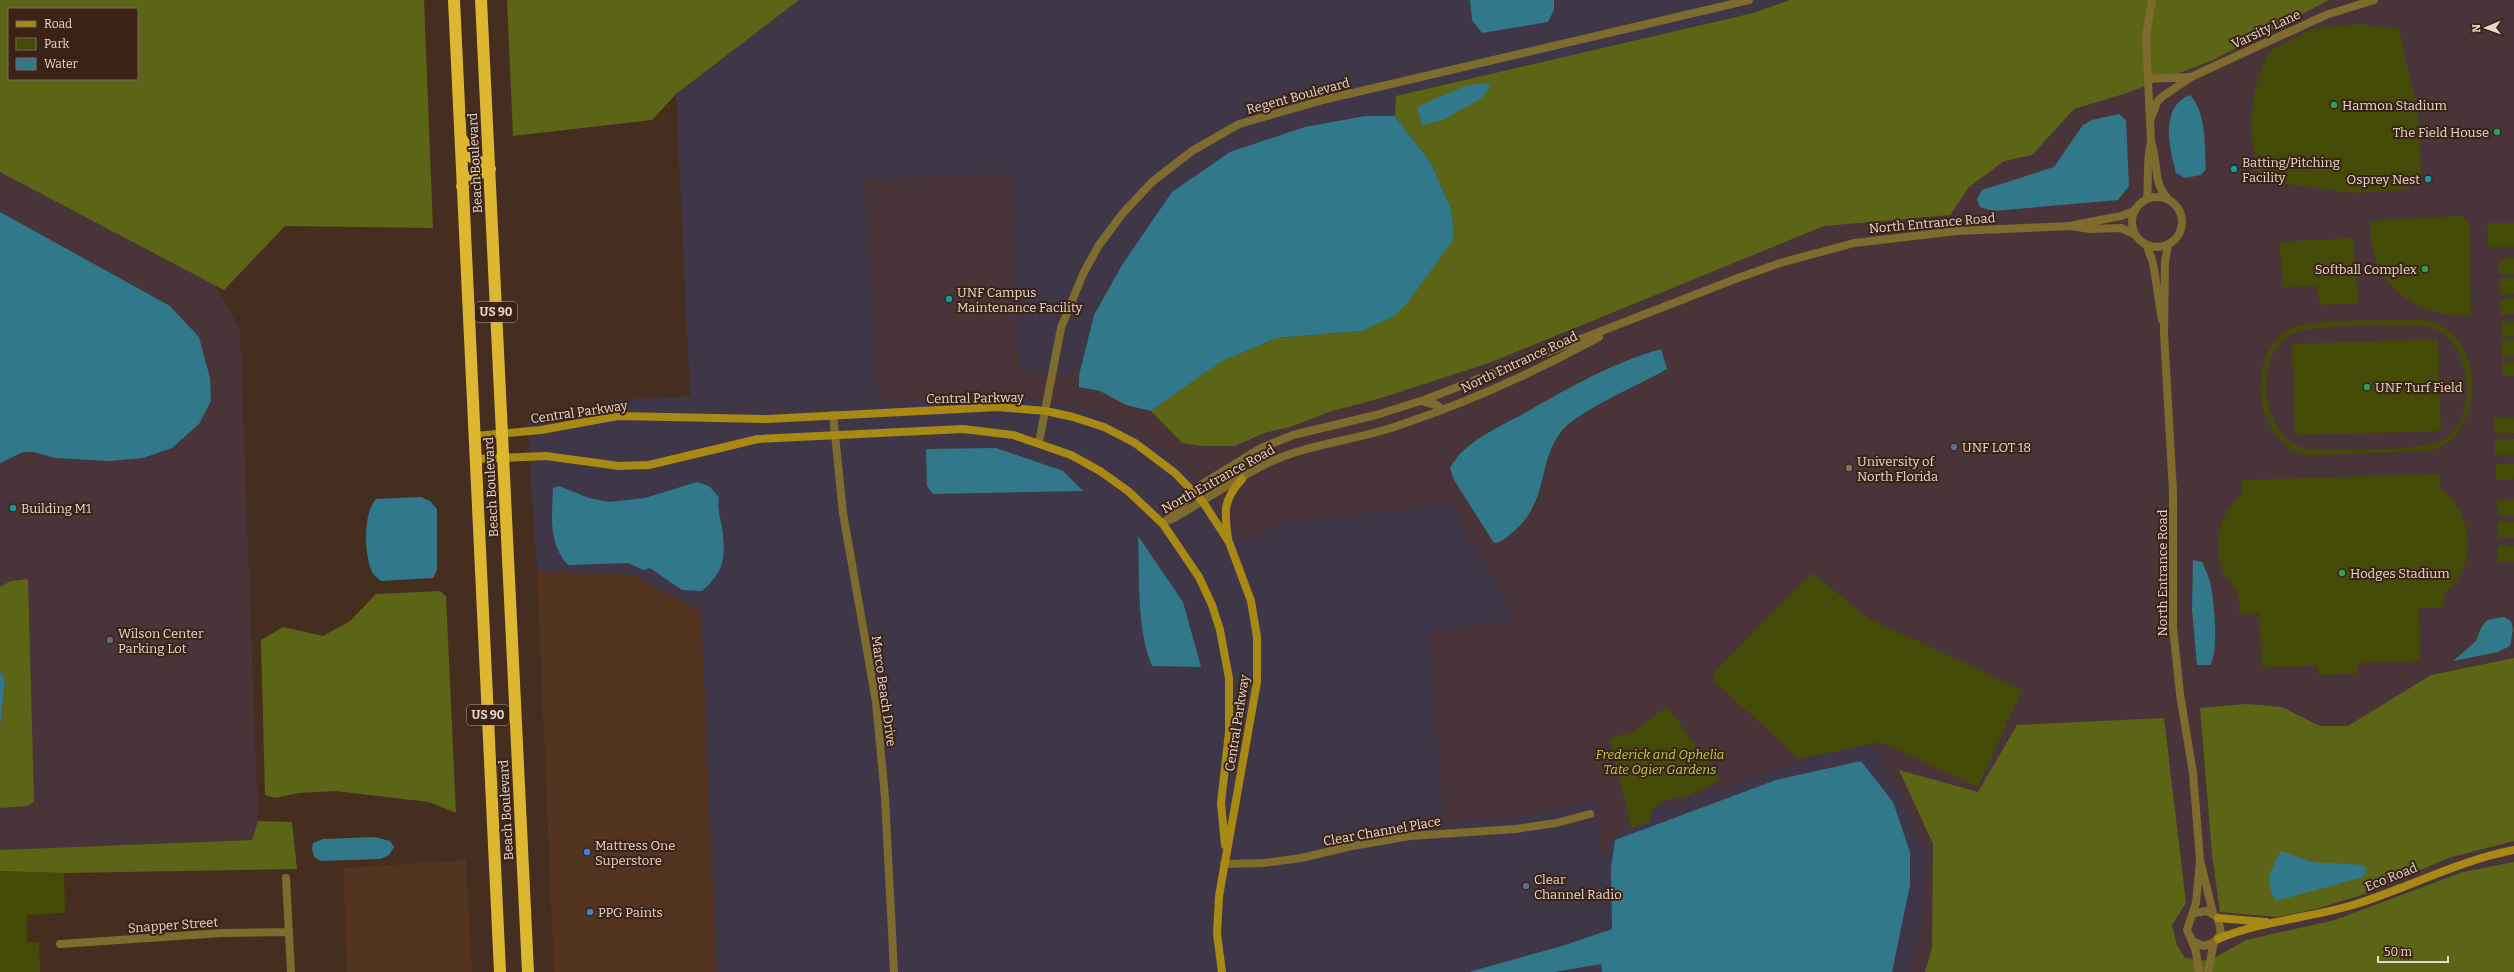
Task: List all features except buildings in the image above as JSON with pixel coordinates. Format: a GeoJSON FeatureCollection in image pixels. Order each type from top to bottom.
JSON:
{"type":"FeatureCollection","features":[{"type":"Feature","properties":{"kind":"highway","name":"US 90"},"geometry":{"type":"LineString","coordinates":[[454,0],[500,972]]}},
{"type":"Feature","properties":{"kind":"highway","name":"Beach Boulevard"},"geometry":{"type":"LineString","coordinates":[[482,0],[528,972]]}},
{"type":"Feature","properties":{"kind":"highway"},"geometry":{"type":"LineString","coordinates":[[460,135],[472,157],[479,164],[490,169]]}},
{"type":"Feature","properties":{"kind":"highway"},"geometry":{"type":"LineString","coordinates":[[462,186],[470,177],[490,169]]}},
{"type":"Feature","properties":{"kind":"street","name":"Regent Boulevard"},"geometry":{"type":"LineString","coordinates":[[1039,442],[1046,411],[1051,369],[1061,328],[1082,274],[1099,245],[1123,213],[1152,182],[1192,151],[1239,124],[1327,99],[1749,0]]}},
{"type":"Feature","properties":{"kind":"street"},"geometry":{"type":"LineString","coordinates":[[2147,246],[2157,248],[2168,245],[2179,234],[2182,221],[2178,208],[2168,199],[2157,183],[2156,156],[2151,142],[2146,37],[2152,0]]}},
{"type":"Feature","properties":{"kind":"street","name":"Varsity Lane"},"geometry":{"type":"LineString","coordinates":[[2150,122],[2157,102],[2163,96],[2193,76],[2326,15],[2374,0]]}},
{"type":"Feature","properties":{"kind":"street","name":"Varsity Lane"},"geometry":{"type":"LineString","coordinates":[[2148,79],[2193,76]]}},
{"type":"Feature","properties":{"kind":"street"},"geometry":{"type":"LineString","coordinates":[[2147,198],[2150,178],[2148,153],[2151,142]]}},
{"type":"Feature","properties":{"kind":"street"},"geometry":{"type":"LineString","coordinates":[[2071,226],[2122,216],[2134,211],[2147,198],[2158,196],[2168,199]]}},
{"type":"Feature","properties":{"kind":"street"},"geometry":{"type":"LineString","coordinates":[[2134,211],[2131,219],[2134,234]]}},
{"type":"Feature","properties":{"kind":"street"},"geometry":{"type":"LineString","coordinates":[[2071,226],[2090,229],[2121,228],[2134,234],[2147,246],[2153,263],[2164,333]]}},
{"type":"Feature","properties":{"kind":"street","name":"North Entrance Road"},"geometry":{"type":"LineString","coordinates":[[1163,524],[1194,492],[1240,459],[1293,435],[1376,415],[1474,382],[1555,348],[1618,326],[1780,263],[1854,243],[1957,231],[2071,226]]}},
{"type":"Feature","properties":{"kind":"street"},"geometry":{"type":"LineString","coordinates":[[2164,333],[2165,262],[2168,245]]}},
{"type":"Feature","properties":{"kind":"street","name":"North Entrance Road"},"geometry":{"type":"LineString","coordinates":[[1163,524],[1272,461],[1295,452],[1399,426],[1480,396],[1560,358],[1618,326]]}},
{"type":"Feature","properties":{"kind":"street","name":"North Entrance Road"},"geometry":{"type":"LineString","coordinates":[[2164,333],[2173,492],[2172,627],[2193,773],[2200,860]]}},
{"type":"Feature","properties":{"kind":"street"},"geometry":{"type":"LineString","coordinates":[[1420,401],[1432,403],[1442,410]]}},
{"type":"Feature","properties":{"kind":"street","name":"Central Parkway"},"geometry":{"type":"LineString","coordinates":[[475,436],[541,430],[618,416],[767,419],[998,407],[1046,411],[1104,427],[1134,443],[1175,473],[1194,492],[1203,502],[1229,542],[1251,601],[1257,637],[1257,682],[1219,896],[1217,934],[1222,972]]}},
{"type":"Feature","properties":{"kind":"street","name":"Marco Beach Drive"},"geometry":{"type":"LineString","coordinates":[[833,415],[844,521],[876,702],[885,798],[894,972]]}},
{"type":"Feature","properties":{"kind":"street","name":"Central Parkway"},"geometry":{"type":"LineString","coordinates":[[476,459],[503,456],[546,456],[619,466],[650,466],[758,439],[835,434],[963,429],[1013,435],[1039,442],[1071,455],[1100,471],[1132,495],[1163,524],[1199,577],[1212,606],[1226,654],[1230,702],[1221,802],[1226,853]]}},
{"type":"Feature","properties":{"kind":"street"},"geometry":{"type":"LineString","coordinates":[[1229,542],[1225,505],[1233,489],[1242,479]]}},
{"type":"Feature","properties":{"kind":"street","name":"Clear Channel Place"},"geometry":{"type":"LineString","coordinates":[[1224,864],[1264,863],[1301,858],[1352,846],[1410,836],[1516,829],[1556,823],[1590,814]]}},
{"type":"Feature","properties":{"kind":"street","name":"Eco Road"},"geometry":{"type":"LineString","coordinates":[[2216,941],[2276,922],[2316,916],[2355,904],[2460,864],[2514,850]]}},
{"type":"Feature","properties":{"kind":"street"},"geometry":{"type":"LineString","coordinates":[[2199,972],[2196,952],[2186,930],[2187,924],[2194,913],[2200,860]]}},
{"type":"Feature","properties":{"kind":"street"},"geometry":{"type":"LineString","coordinates":[[2200,860],[2215,915],[2221,927],[2208,972]]}},
{"type":"Feature","properties":{"kind":"street"},"geometry":{"type":"LineString","coordinates":[[286,878],[290,972]]}},
{"type":"Feature","properties":{"kind":"street"},"geometry":{"type":"LineString","coordinates":[[2194,913],[2201,911],[2215,915]]}},
{"type":"Feature","properties":{"kind":"street","name":"Eco Road"},"geometry":{"type":"LineString","coordinates":[[2215,915],[2276,922]]}},
{"type":"Feature","properties":{"kind":"street","name":"Snapper Street"},"geometry":{"type":"LineString","coordinates":[[60,944],[229,933],[288,932]]}},
{"type":"Feature","properties":{"kind":"street"},"geometry":{"type":"LineString","coordinates":[[2192,941],[2204,946],[2216,941]]}},
{"type":"Feature","properties":{"kind":"shaded area"},"geometry":{"type":"Polygon","coordinates":[[[799,0],[1790,0],[1753,13],[1396,96],[1395,116],[1387,117],[1094,315],[1079,375],[1019,369],[1011,173],[878,402],[1019,395],[1093,411],[1160,447],[1206,490],[1242,545],[1280,522],[1434,506],[1448,501],[1517,619],[1565,809],[1597,799],[1601,855],[1630,818],[1860,741],[1882,753],[1927,855],[1922,919],[1909,972],[717,972],[701,611],[634,575],[537,571],[527,420],[619,400],[690,396],[676,94],[799,0]]]}},
{"type":"Feature","properties":{"kind":"shaded area","name":"University of North Florida"},"geometry":{"type":"Polygon","coordinates":[[[2094,0],[2514,0],[2514,972],[1909,972],[1922,919],[1927,855],[1882,753],[1860,741],[1630,818],[1601,856],[1597,799],[1565,809],[1497,819],[1444,821],[1429,632],[1516,619],[1448,501],[1434,506],[1280,522],[1242,545],[1209,492],[1160,447],[1093,411],[1019,395],[878,402],[864,180],[1011,173],[1019,369],[1079,375],[1079,387],[1100,391],[1126,405],[1151,411],[1161,421],[2094,0]]]}},
{"type":"Feature","properties":{"kind":"shaded area"},"geometry":{"type":"Polygon","coordinates":[[[0,149],[182,223],[240,330],[258,821],[252,840],[0,850],[0,149]]]}},
{"type":"Feature","properties":{"kind":"shaded area"},"geometry":{"type":"Polygon","coordinates":[[[537,571],[634,575],[701,611],[717,972],[554,972],[537,571]]]}},
{"type":"Feature","properties":{"kind":"shaded area"},"geometry":{"type":"Polygon","coordinates":[[[466,860],[472,972],[347,972],[343,868],[466,860]]]}},
{"type":"Feature","properties":{"kind":"green space"},"geometry":{"type":"Polygon","coordinates":[[[0,0],[424,0],[433,228],[285,226],[224,290],[0,172],[0,0]]]}},
{"type":"Feature","properties":{"kind":"green space"},"geometry":{"type":"Polygon","coordinates":[[[507,0],[799,0],[676,94],[652,120],[513,136],[507,0]]]}},
{"type":"Feature","properties":{"kind":"green space"},"geometry":{"type":"Polygon","coordinates":[[[1790,0],[2329,0],[2213,60],[2127,93],[2074,109],[2032,155],[2004,161],[1969,187],[1950,215],[1824,226],[1489,363],[1381,398],[1332,411],[1290,427],[1264,433],[1235,446],[1202,446],[1182,443],[1151,411],[1219,362],[1277,338],[1362,331],[1453,240],[1451,209],[1431,163],[1395,116],[1396,96],[1753,13],[1790,0]]]}},
{"type":"Feature","properties":{"kind":"green space","name":"Harmon Stadium"},"geometry":{"type":"Polygon","coordinates":[[[2358,24],[2399,29],[2418,114],[2421,175],[2406,190],[2353,193],[2259,180],[2253,147],[2252,114],[2257,83],[2270,51],[2313,29],[2358,24]]]}},
{"type":"Feature","properties":{"kind":"green space","name":"Softball Complex"},"geometry":{"type":"Polygon","coordinates":[[[2462,216],[2469,223],[2471,316],[2450,315],[2430,310],[2413,303],[2398,292],[2386,279],[2377,262],[2372,243],[2370,221],[2462,216]]]}},
{"type":"Feature","properties":{"kind":"green space"},"geometry":{"type":"Polygon","coordinates":[[[2487,223],[2514,223],[2514,247],[2488,247],[2487,223]]]}},
{"type":"Feature","properties":{"kind":"green space"},"geometry":{"type":"Polygon","coordinates":[[[2353,238],[2358,303],[2320,305],[2317,286],[2284,287],[2279,242],[2353,238]]]}},
{"type":"Feature","properties":{"kind":"green space"},"geometry":{"type":"Polygon","coordinates":[[[2514,258],[2514,274],[2499,275],[2499,259],[2514,258]]]}},
{"type":"Feature","properties":{"kind":"green space"},"geometry":{"type":"Polygon","coordinates":[[[2514,278],[2514,294],[2500,295],[2500,279],[2514,278]]]}},
{"type":"Feature","properties":{"kind":"green space"},"geometry":{"type":"Polygon","coordinates":[[[2514,298],[2514,314],[2501,315],[2500,299],[2514,298]]]}},
{"type":"Feature","properties":{"kind":"green space"},"geometry":{"type":"Polygon","coordinates":[[[2420,320],[2442,326],[2458,340],[2468,360],[2472,382],[2470,404],[2462,425],[2448,442],[2428,451],[2313,455],[2293,450],[2278,438],[2268,420],[2262,400],[2261,379],[2265,359],[2275,341],[2290,329],[2300,325],[2352,321],[2420,320]],[[2420,325],[2352,326],[2300,331],[2290,335],[2277,347],[2270,363],[2266,381],[2267,400],[2273,419],[2282,434],[2296,445],[2313,450],[2400,448],[2433,444],[2443,440],[2456,428],[2463,412],[2467,394],[2466,375],[2460,356],[2451,341],[2437,330],[2420,325]]]}},
{"type":"Feature","properties":{"kind":"green space"},"geometry":{"type":"Polygon","coordinates":[[[2501,321],[2514,321],[2514,336],[2502,337],[2501,321]]]}},
{"type":"Feature","properties":{"kind":"green space","name":"UNF Turf Field"},"geometry":{"type":"Polygon","coordinates":[[[2438,339],[2441,431],[2295,435],[2292,344],[2438,339]]]}},
{"type":"Feature","properties":{"kind":"green space"},"geometry":{"type":"Polygon","coordinates":[[[2514,340],[2514,356],[2502,357],[2502,341],[2514,340]]]}},
{"type":"Feature","properties":{"kind":"green space"},"geometry":{"type":"Polygon","coordinates":[[[2503,361],[2514,361],[2514,376],[2503,376],[2503,361]]]}},
{"type":"Feature","properties":{"kind":"green space"},"geometry":{"type":"Polygon","coordinates":[[[2514,417],[2514,433],[2495,434],[2494,418],[2514,417]]]}},
{"type":"Feature","properties":{"kind":"green space"},"geometry":{"type":"Polygon","coordinates":[[[2495,439],[2514,439],[2514,455],[2495,455],[2495,439]]]}},
{"type":"Feature","properties":{"kind":"green space"},"geometry":{"type":"Polygon","coordinates":[[[2514,463],[2514,479],[2496,480],[2496,464],[2514,463]]]}},
{"type":"Feature","properties":{"kind":"green space","name":"Hodges Stadium"},"geometry":{"type":"Polygon","coordinates":[[[2440,474],[2440,487],[2451,498],[2460,511],[2465,525],[2468,540],[2467,554],[2463,569],[2456,582],[2444,593],[2444,607],[2419,608],[2420,661],[2358,663],[2358,673],[2318,675],[2318,666],[2262,667],[2259,613],[2239,613],[2239,599],[2237,592],[2223,572],[2218,551],[2218,540],[2223,520],[2228,510],[2242,494],[2242,480],[2440,474]]]}},
{"type":"Feature","properties":{"kind":"green space"},"geometry":{"type":"Polygon","coordinates":[[[2497,500],[2514,500],[2514,516],[2498,516],[2497,500]]]}},
{"type":"Feature","properties":{"kind":"green space"},"geometry":{"type":"Polygon","coordinates":[[[2498,522],[2514,522],[2514,538],[2498,538],[2498,522]]]}},
{"type":"Feature","properties":{"kind":"green space"},"geometry":{"type":"Polygon","coordinates":[[[2498,546],[2514,546],[2514,561],[2498,562],[2498,546]]]}},
{"type":"Feature","properties":{"kind":"green space"},"geometry":{"type":"Polygon","coordinates":[[[1812,573],[1868,618],[2022,690],[1978,787],[1881,742],[1799,759],[1713,680],[1713,673],[1812,573]]]}},
{"type":"Feature","properties":{"kind":"green space"},"geometry":{"type":"Polygon","coordinates":[[[28,579],[34,802],[27,806],[0,808],[0,725],[5,682],[0,669],[0,587],[11,581],[28,579]]]}},
{"type":"Feature","properties":{"kind":"green space"},"geometry":{"type":"Polygon","coordinates":[[[440,591],[446,596],[456,813],[429,802],[335,791],[299,793],[275,798],[265,795],[261,640],[283,627],[323,636],[350,621],[376,594],[440,591]]]}},
{"type":"Feature","properties":{"kind":"green space"},"geometry":{"type":"Polygon","coordinates":[[[2514,658],[2514,841],[2448,858],[2365,894],[2316,909],[2277,917],[2220,912],[2212,854],[2200,708],[2246,704],[2282,707],[2320,726],[2348,726],[2431,675],[2514,658]]]}},
{"type":"Feature","properties":{"kind":"green space","name":"Frederick and Ophelia Tate Ogier Gardens"},"geometry":{"type":"Polygon","coordinates":[[[1667,706],[1720,780],[1688,796],[1664,800],[1652,809],[1650,822],[1631,828],[1610,739],[1636,730],[1667,706]]]}},
{"type":"Feature","properties":{"kind":"green space"},"geometry":{"type":"Polygon","coordinates":[[[2164,718],[2186,903],[2172,925],[2177,945],[2185,958],[2209,961],[2246,940],[2335,920],[2463,872],[2514,862],[2514,972],[1925,972],[1932,948],[1933,844],[1899,770],[1978,792],[2017,725],[2164,718]]]}},
{"type":"Feature","properties":{"kind":"green space"},"geometry":{"type":"Polygon","coordinates":[[[258,821],[292,822],[297,869],[64,873],[0,871],[0,850],[252,840],[258,821]]]}},
{"type":"Feature","properties":{"kind":"green space"},"geometry":{"type":"Polygon","coordinates":[[[0,871],[64,873],[65,913],[27,915],[27,942],[39,942],[40,972],[0,972],[0,871]]]}},
{"type":"Feature","properties":{"kind":"water"},"geometry":{"type":"Polygon","coordinates":[[[1470,0],[1554,0],[1554,10],[1548,22],[1482,33],[1472,20],[1470,0]]]}},
{"type":"Feature","properties":{"kind":"water"},"geometry":{"type":"Polygon","coordinates":[[[1483,83],[1491,84],[1482,98],[1443,120],[1422,125],[1417,107],[1465,86],[1483,83]]]}},
{"type":"Feature","properties":{"kind":"water"},"geometry":{"type":"Polygon","coordinates":[[[2190,95],[2202,120],[2205,140],[2206,169],[2201,175],[2185,178],[2176,173],[2169,140],[2169,129],[2174,108],[2180,100],[2190,95]]]}},
{"type":"Feature","properties":{"kind":"water"},"geometry":{"type":"Polygon","coordinates":[[[2119,114],[2126,120],[2129,186],[2118,200],[1993,211],[1980,207],[1977,199],[1982,190],[2054,167],[2083,125],[2092,120],[2119,114]]]}},
{"type":"Feature","properties":{"kind":"water"},"geometry":{"type":"Polygon","coordinates":[[[1365,116],[1395,116],[1431,163],[1451,209],[1453,240],[1408,302],[1394,316],[1362,331],[1277,338],[1220,362],[1151,411],[1126,405],[1100,391],[1079,387],[1079,375],[1094,315],[1122,265],[1172,192],[1230,152],[1305,127],[1365,116]]]}},
{"type":"Feature","properties":{"kind":"water"},"geometry":{"type":"Polygon","coordinates":[[[0,212],[170,306],[199,337],[210,378],[211,401],[199,424],[172,448],[143,458],[109,461],[55,458],[34,452],[23,452],[0,463],[0,212]]]}},
{"type":"Feature","properties":{"kind":"water"},"geometry":{"type":"Polygon","coordinates":[[[1661,349],[1667,369],[1594,407],[1579,416],[1560,433],[1548,458],[1533,508],[1514,531],[1502,540],[1494,543],[1454,480],[1450,468],[1456,459],[1472,443],[1482,436],[1573,386],[1607,369],[1661,349]]]}},
{"type":"Feature","properties":{"kind":"water"},"geometry":{"type":"Polygon","coordinates":[[[996,448],[1063,471],[1083,491],[933,494],[927,486],[926,449],[996,448]]]}},
{"type":"Feature","properties":{"kind":"water"},"geometry":{"type":"Polygon","coordinates":[[[697,482],[709,486],[719,497],[718,501],[724,547],[722,563],[719,570],[710,584],[702,591],[682,590],[650,568],[643,570],[628,563],[568,565],[557,548],[554,539],[552,519],[553,488],[559,486],[589,498],[609,502],[645,498],[697,482]]]}},
{"type":"Feature","properties":{"kind":"water"},"geometry":{"type":"Polygon","coordinates":[[[421,497],[430,501],[437,509],[437,570],[433,578],[381,581],[372,572],[367,556],[366,534],[372,505],[376,499],[421,497]]]}},
{"type":"Feature","properties":{"kind":"water"},"geometry":{"type":"Polygon","coordinates":[[[1138,536],[1183,602],[1201,667],[1152,666],[1143,635],[1141,619],[1138,536]]]}},
{"type":"Feature","properties":{"kind":"water"},"geometry":{"type":"Polygon","coordinates":[[[2193,560],[2202,562],[2209,577],[2211,586],[2215,639],[2213,659],[2210,665],[2197,665],[2192,609],[2193,560]]]}},
{"type":"Feature","properties":{"kind":"water"},"geometry":{"type":"Polygon","coordinates":[[[2504,617],[2511,621],[2513,629],[2510,646],[2498,652],[2453,661],[2476,641],[2481,628],[2487,620],[2504,617]]]}},
{"type":"Feature","properties":{"kind":"water"},"geometry":{"type":"Polygon","coordinates":[[[0,669],[5,682],[0,725],[0,669]]]}},
{"type":"Feature","properties":{"kind":"water"},"geometry":{"type":"Polygon","coordinates":[[[1861,761],[1893,802],[1910,852],[1910,885],[1892,972],[1602,972],[1601,964],[1554,972],[1469,972],[1562,946],[1612,929],[1611,868],[1615,840],[1776,780],[1861,761]]]}},
{"type":"Feature","properties":{"kind":"water"},"geometry":{"type":"Polygon","coordinates":[[[375,837],[390,841],[394,847],[389,855],[381,859],[321,861],[314,857],[312,849],[313,843],[323,839],[375,837]]]}},
{"type":"Feature","properties":{"kind":"water"},"geometry":{"type":"Polygon","coordinates":[[[2281,851],[2311,862],[2364,865],[2367,869],[2363,877],[2276,901],[2272,894],[2269,881],[2271,870],[2281,851]]]}},
{"type":"Feature","properties":{"kind":"place","name":"Harmon Stadium"},"geometry":{"type":"Point","coordinates":[2334,105]}},
{"type":"Feature","properties":{"kind":"place","name":"The Field House"},"geometry":{"type":"Point","coordinates":[2497,132]}},
{"type":"Feature","properties":{"kind":"place","name":"Batting/Pitching Facility"},"geometry":{"type":"Point","coordinates":[2234,169]}},
{"type":"Feature","properties":{"kind":"place","name":"Osprey Nest"},"geometry":{"type":"Point","coordinates":[2428,179]}},
{"type":"Feature","properties":{"kind":"place","name":"Softball Complex"},"geometry":{"type":"Point","coordinates":[2425,269]}},
{"type":"Feature","properties":{"kind":"place","name":"UNF Campus Maintenance Facility"},"geometry":{"type":"Point","coordinates":[949,299]}},
{"type":"Feature","properties":{"kind":"place","name":"UNF Turf Field"},"geometry":{"type":"Point","coordinates":[2367,387]}},
{"type":"Feature","properties":{"kind":"place","name":"UNF LOT 18"},"geometry":{"type":"Point","coordinates":[1954,447]}},
{"type":"Feature","properties":{"kind":"place","name":"University of North Florida"},"geometry":{"type":"Point","coordinates":[1849,468]}},
{"type":"Feature","properties":{"kind":"place","name":"Building M1"},"geometry":{"type":"Point","coordinates":[13,508]}},
{"type":"Feature","properties":{"kind":"place","name":"Hodges Stadium"},"geometry":{"type":"Point","coordinates":[2342,573]}},
{"type":"Feature","properties":{"kind":"place","name":"Wilson Center Parking Lot"},"geometry":{"type":"Point","coordinates":[110,640]}},
{"type":"Feature","properties":{"kind":"place","name":"Mattress One Superstore"},"geometry":{"type":"Point","coordinates":[587,852]}},
{"type":"Feature","properties":{"kind":"place","name":"Clear Channel Radio"},"geometry":{"type":"Point","coordinates":[1526,886]}},
{"type":"Feature","properties":{"kind":"place","name":"PPG Paints"},"geometry":{"type":"Point","coordinates":[590,912]}}]}
